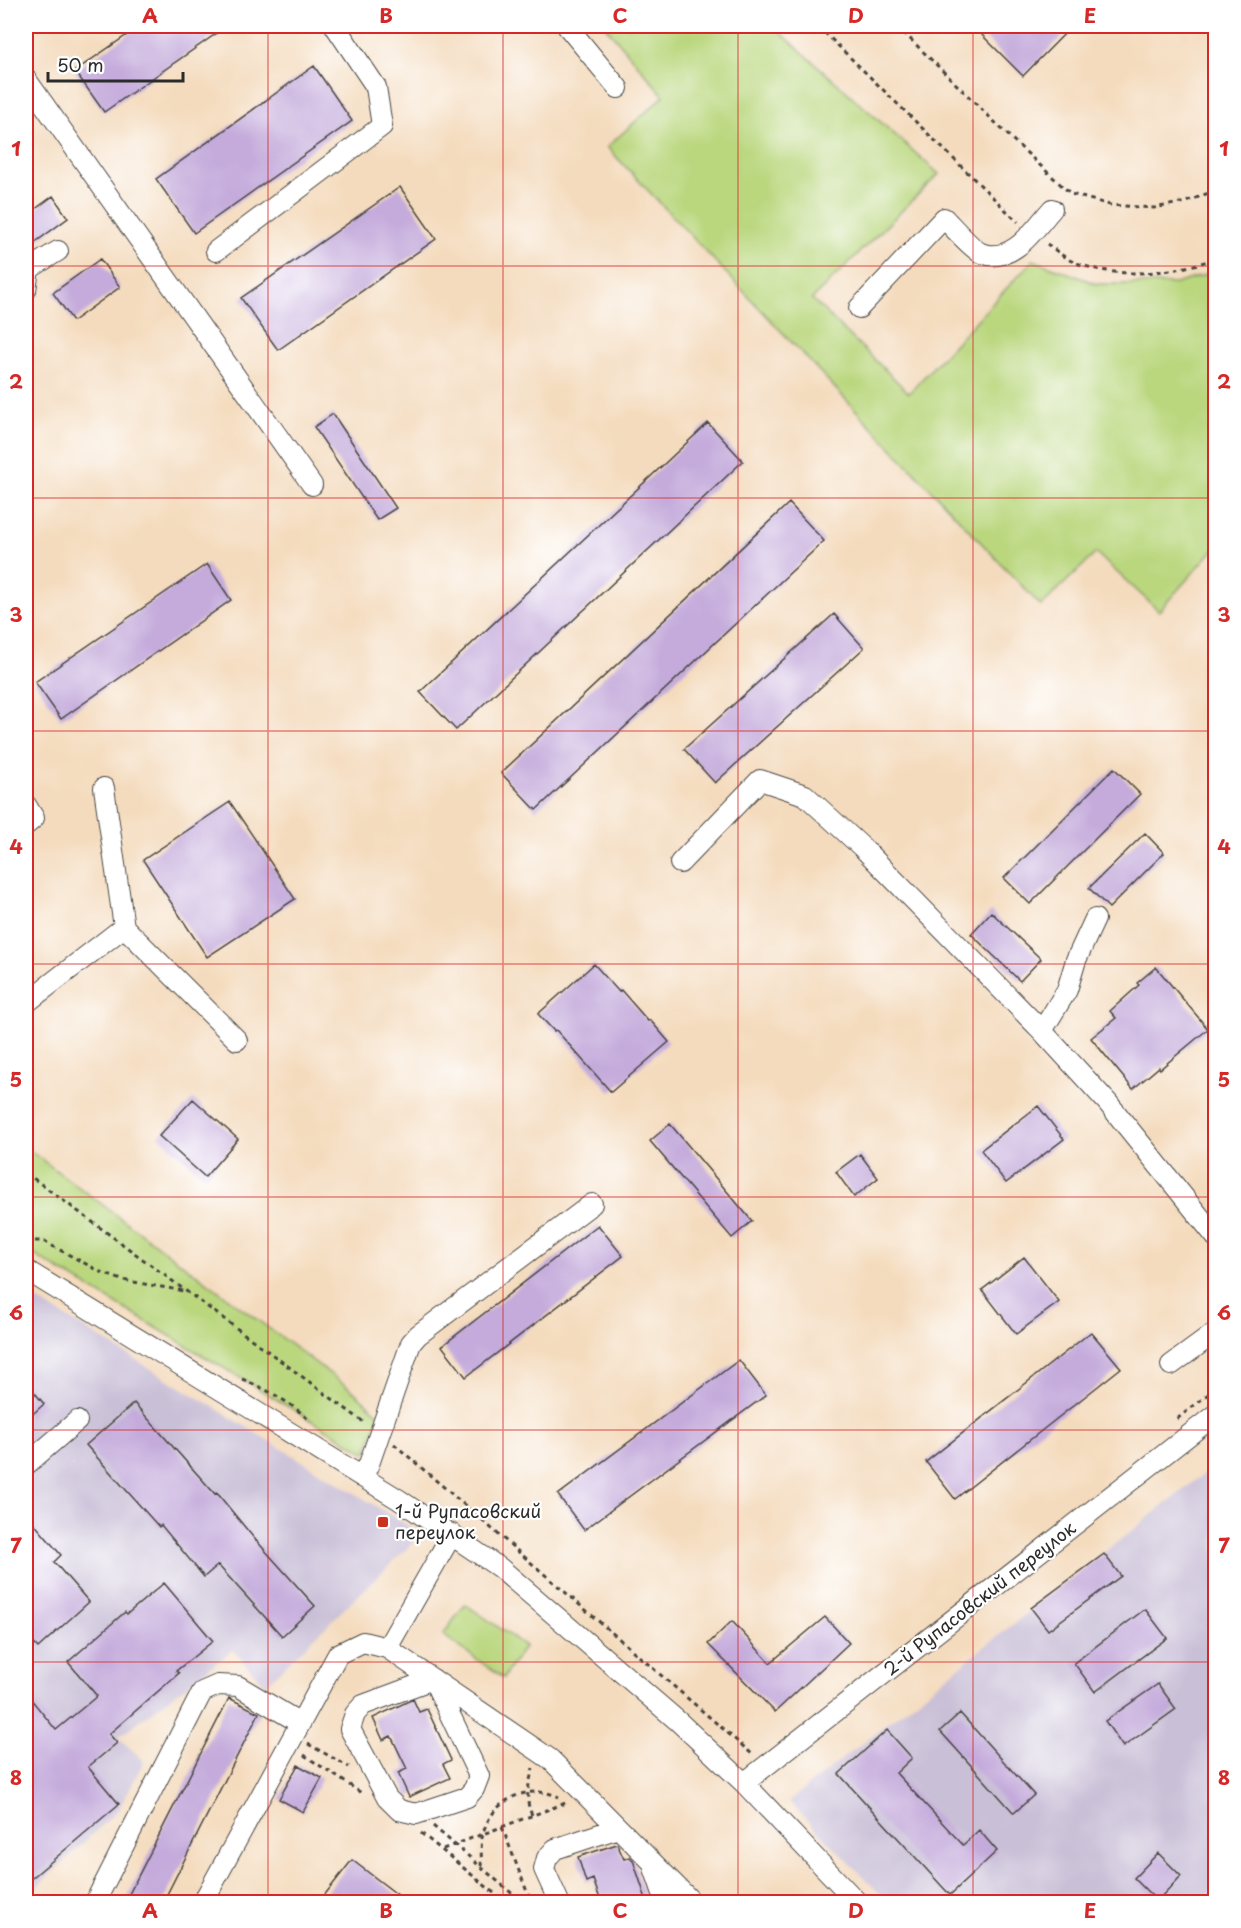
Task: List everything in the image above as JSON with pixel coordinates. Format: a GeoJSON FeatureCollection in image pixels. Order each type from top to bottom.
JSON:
{"type":"FeatureCollection","features":[{"type":"Feature","properties":{"kind":"street"},"geometry":{"type":"LineString","coordinates":[[216,251],[382,126],[376,87],[335,26]]}},
{"type":"Feature","properties":{"kind":"street"},"geometry":{"type":"LineString","coordinates":[[567,26],[618,88]]}},
{"type":"Feature","properties":{"kind":"street"},"geometry":{"type":"LineString","coordinates":[[26,79],[312,485]]}},
{"type":"Feature","properties":{"kind":"street"},"geometry":{"type":"LineString","coordinates":[[859,308],[944,218],[981,253],[999,254],[1018,247],[1052,209]]}},
{"type":"Feature","properties":{"kind":"street"},"geometry":{"type":"LineString","coordinates":[[26,290],[29,269],[58,251]]}},
{"type":"Feature","properties":{"kind":"street"},"geometry":{"type":"LineString","coordinates":[[680,862],[760,780],[805,795],[864,849],[1042,1031],[1108,1103],[1215,1237]]}},
{"type":"Feature","properties":{"kind":"street"},"geometry":{"type":"LineString","coordinates":[[104,788],[124,927],[237,1040]]}},
{"type":"Feature","properties":{"kind":"street"},"geometry":{"type":"LineString","coordinates":[[26,805],[34,818],[26,825]]}},
{"type":"Feature","properties":{"kind":"street"},"geometry":{"type":"LineString","coordinates":[[1042,1031],[1067,990],[1076,960],[1095,919]]}},
{"type":"Feature","properties":{"kind":"street"},"geometry":{"type":"LineString","coordinates":[[26,1003],[124,927]]}},
{"type":"Feature","properties":{"kind":"street"},"geometry":{"type":"LineString","coordinates":[[362,1477],[380,1433],[405,1355],[418,1335],[592,1204]]}},
{"type":"Feature","properties":{"kind":"street"},"geometry":{"type":"LineString","coordinates":[[26,1270],[362,1477],[452,1534],[500,1568],[679,1722],[744,1783],[857,1902]]}},
{"type":"Feature","properties":{"kind":"street"},"geometry":{"type":"LineString","coordinates":[[1171,1365],[1215,1332]]}},
{"type":"Feature","properties":{"kind":"street","name":"2-й Рупасовский переулок"},"geometry":{"type":"LineString","coordinates":[[744,1783],[1215,1414]]}},
{"type":"Feature","properties":{"kind":"street"},"geometry":{"type":"LineString","coordinates":[[26,1465],[77,1421]]}},
{"type":"Feature","properties":{"kind":"street"},"geometry":{"type":"LineString","coordinates":[[387,1648],[452,1534]]}},
{"type":"Feature","properties":{"kind":"street"},"geometry":{"type":"LineString","coordinates":[[203,1902],[338,1654],[363,1642],[387,1648],[550,1759],[577,1799],[618,1828],[692,1902]]}},
{"type":"Feature","properties":{"kind":"street"},"geometry":{"type":"LineString","coordinates":[[433,1679],[479,1776],[474,1789],[467,1797],[416,1814],[399,1810],[387,1798],[350,1729],[355,1714],[363,1705],[433,1679]]}},
{"type":"Feature","properties":{"kind":"street"},"geometry":{"type":"LineString","coordinates":[[95,1902],[202,1692],[218,1685],[238,1686],[300,1723]]}},
{"type":"Feature","properties":{"kind":"street"},"geometry":{"type":"LineString","coordinates":[[559,1902],[544,1869],[547,1858],[555,1849],[618,1828]]}},
{"type":"Feature","properties":{"kind":"street"},"geometry":{"type":"LineString","coordinates":[[652,1863],[666,1902]]}},
{"type":"Feature","properties":{"kind":"path"},"geometry":{"type":"LineString","coordinates":[[818,26],[1021,225],[1073,262],[1112,272],[1158,273],[1198,265],[1215,258]]}},
{"type":"Feature","properties":{"kind":"path"},"geometry":{"type":"LineString","coordinates":[[897,26],[1071,194],[1110,205],[1154,208],[1186,202],[1215,190]]}},
{"type":"Feature","properties":{"kind":"path"},"geometry":{"type":"LineString","coordinates":[[26,1173],[380,1433],[755,1756]]}},
{"type":"Feature","properties":{"kind":"path"},"geometry":{"type":"LineString","coordinates":[[26,1241],[43,1241],[103,1273],[122,1280],[186,1291]]}},
{"type":"Feature","properties":{"kind":"path"},"geometry":{"type":"LineString","coordinates":[[1172,1422],[1215,1388]]}},
{"type":"Feature","properties":{"kind":"path"},"geometry":{"type":"LineString","coordinates":[[532,1815],[527,1792],[534,1764],[541,1753]]}},
{"type":"Feature","properties":{"kind":"path"},"geometry":{"type":"LineString","coordinates":[[481,1866],[482,1834],[505,1801],[527,1792],[542,1791],[577,1799]]}},
{"type":"Feature","properties":{"kind":"path"},"geometry":{"type":"LineString","coordinates":[[442,1849],[577,1799]]}},
{"type":"Feature","properties":{"kind":"path"},"geometry":{"type":"LineString","coordinates":[[502,1827],[531,1902]]}},
{"type":"Feature","properties":{"kind":"shaded area"},"geometry":{"type":"Polygon","coordinates":[[[26,1293],[422,1534],[265,1685],[233,1650],[118,1737],[144,1761],[119,1809],[26,1897],[26,1293]]]}},
{"type":"Feature","properties":{"kind":"shaded area"},"geometry":{"type":"Polygon","coordinates":[[[1215,1465],[1215,1902],[888,1902],[789,1801],[1215,1465]]]}},
{"type":"Feature","properties":{"kind":"green space"},"geometry":{"type":"Polygon","coordinates":[[[605,26],[773,26],[939,174],[812,299],[909,393],[1033,260],[1097,284],[1175,284],[1215,272],[1215,548],[1159,611],[1096,553],[1041,606],[607,147],[664,96],[605,26]]]}},
{"type":"Feature","properties":{"kind":"green space"},"geometry":{"type":"Polygon","coordinates":[[[26,1148],[352,1390],[380,1415],[366,1453],[26,1250],[26,1148]]]}},
{"type":"Feature","properties":{"kind":"green space"},"geometry":{"type":"Polygon","coordinates":[[[465,1604],[525,1646],[503,1678],[443,1635],[465,1604]]]}},
{"type":"Feature","properties":{"kind":"building"},"geometry":{"type":"Polygon","coordinates":[[[140,26],[227,26],[104,112],[75,71],[140,26]]]}},
{"type":"Feature","properties":{"kind":"building"},"geometry":{"type":"Polygon","coordinates":[[[991,26],[1072,26],[1023,76],[982,35],[991,26]]]}},
{"type":"Feature","properties":{"kind":"building"},"geometry":{"type":"Polygon","coordinates":[[[314,66],[352,121],[194,233],[156,179],[314,66]]]}},
{"type":"Feature","properties":{"kind":"building"},"geometry":{"type":"Polygon","coordinates":[[[400,187],[436,239],[278,350],[241,298],[400,187]]]}},
{"type":"Feature","properties":{"kind":"building"},"geometry":{"type":"Polygon","coordinates":[[[53,196],[68,218],[26,249],[26,216],[53,196]]]}},
{"type":"Feature","properties":{"kind":"building"},"geometry":{"type":"Polygon","coordinates":[[[100,259],[120,287],[73,321],[53,293],[100,259]]]}},
{"type":"Feature","properties":{"kind":"building"},"geometry":{"type":"Polygon","coordinates":[[[333,414],[396,508],[377,520],[314,427],[333,414]]]}},
{"type":"Feature","properties":{"kind":"building"},"geometry":{"type":"Polygon","coordinates":[[[708,423],[743,461],[456,730],[420,692],[708,423]]]}},
{"type":"Feature","properties":{"kind":"building"},"geometry":{"type":"Polygon","coordinates":[[[789,503],[824,541],[536,810],[501,773],[789,503]]]}},
{"type":"Feature","properties":{"kind":"building"},"geometry":{"type":"Polygon","coordinates":[[[207,564],[231,600],[61,719],[35,682],[207,564]]]}},
{"type":"Feature","properties":{"kind":"building"},"geometry":{"type":"Polygon","coordinates":[[[834,614],[864,648],[715,783],[684,749],[834,614]]]}},
{"type":"Feature","properties":{"kind":"building"},"geometry":{"type":"Polygon","coordinates":[[[1114,768],[1140,794],[1030,904],[1004,878],[1114,768]]]}},
{"type":"Feature","properties":{"kind":"building"},"geometry":{"type":"Polygon","coordinates":[[[230,802],[295,899],[207,957],[143,860],[230,802]]]}},
{"type":"Feature","properties":{"kind":"building"},"geometry":{"type":"Polygon","coordinates":[[[1145,833],[1164,853],[1109,908],[1089,888],[1145,833]]]}},
{"type":"Feature","properties":{"kind":"building"},"geometry":{"type":"Polygon","coordinates":[[[991,912],[1041,959],[1020,981],[971,934],[991,912]]]}},
{"type":"Feature","properties":{"kind":"building"},"geometry":{"type":"Polygon","coordinates":[[[594,964],[669,1042],[611,1092],[556,1030],[554,1031],[538,1014],[594,964]]]}},
{"type":"Feature","properties":{"kind":"building"},"geometry":{"type":"Polygon","coordinates":[[[1156,967],[1208,1029],[1133,1089],[1091,1038],[1116,1018],[1110,1011],[1156,967]]]}},
{"type":"Feature","properties":{"kind":"building"},"geometry":{"type":"Polygon","coordinates":[[[193,1099],[238,1139],[205,1177],[159,1136],[193,1099]]]}},
{"type":"Feature","properties":{"kind":"building"},"geometry":{"type":"Polygon","coordinates":[[[1038,1106],[1064,1139],[1006,1183],[981,1150],[1038,1106]]]}},
{"type":"Feature","properties":{"kind":"building"},"geometry":{"type":"Polygon","coordinates":[[[670,1124],[752,1221],[732,1238],[650,1141],[670,1124]]]}},
{"type":"Feature","properties":{"kind":"building"},"geometry":{"type":"Polygon","coordinates":[[[860,1154],[878,1178],[854,1197],[836,1172],[860,1154]]]}},
{"type":"Feature","properties":{"kind":"building"},"geometry":{"type":"Polygon","coordinates":[[[598,1225],[623,1256],[466,1377],[442,1346],[598,1225]]]}},
{"type":"Feature","properties":{"kind":"building"},"geometry":{"type":"Polygon","coordinates":[[[1024,1257],[1059,1302],[1016,1334],[982,1290],[1024,1257]]]}},
{"type":"Feature","properties":{"kind":"building"},"geometry":{"type":"Polygon","coordinates":[[[1091,1332],[1121,1368],[955,1499],[926,1462],[1091,1332]]]}},
{"type":"Feature","properties":{"kind":"building"},"geometry":{"type":"Polygon","coordinates":[[[739,1360],[766,1395],[584,1530],[558,1495],[739,1360]]]}},
{"type":"Feature","properties":{"kind":"building"},"geometry":{"type":"Polygon","coordinates":[[[26,1382],[44,1404],[26,1420],[26,1382]]]}},
{"type":"Feature","properties":{"kind":"building"},"geometry":{"type":"Polygon","coordinates":[[[134,1403],[215,1494],[217,1493],[315,1606],[282,1636],[218,1565],[204,1577],[161,1525],[159,1527],[86,1445],[134,1403]]]}},
{"type":"Feature","properties":{"kind":"building"},"geometry":{"type":"Polygon","coordinates":[[[26,1514],[61,1555],[54,1562],[89,1602],[38,1648],[26,1635],[26,1514]]]}},
{"type":"Feature","properties":{"kind":"building"},"geometry":{"type":"Polygon","coordinates":[[[1104,1554],[1121,1576],[1048,1630],[1031,1608],[1104,1554]]]}},
{"type":"Feature","properties":{"kind":"building"},"geometry":{"type":"Polygon","coordinates":[[[164,1583],[213,1641],[176,1671],[179,1673],[109,1734],[117,1743],[88,1767],[119,1804],[26,1883],[26,1693],[56,1730],[97,1696],[68,1662],[125,1612],[127,1614],[164,1583]]]}},
{"type":"Feature","properties":{"kind":"building"},"geometry":{"type":"Polygon","coordinates":[[[1145,1609],[1167,1638],[1095,1692],[1074,1663],[1145,1609]]]}},
{"type":"Feature","properties":{"kind":"building"},"geometry":{"type":"Polygon","coordinates":[[[825,1617],[849,1643],[775,1712],[708,1644],[732,1621],[770,1663],[825,1617]]]}},
{"type":"Feature","properties":{"kind":"building"},"geometry":{"type":"Polygon","coordinates":[[[1158,1684],[1176,1709],[1123,1747],[1105,1721],[1158,1684]]]}},
{"type":"Feature","properties":{"kind":"building"},"geometry":{"type":"Polygon","coordinates":[[[229,1698],[259,1713],[163,1902],[125,1902],[229,1698]]]}},
{"type":"Feature","properties":{"kind":"building"},"geometry":{"type":"Polygon","coordinates":[[[413,1699],[419,1712],[427,1709],[451,1760],[443,1764],[450,1778],[409,1797],[398,1773],[407,1769],[391,1736],[383,1740],[373,1718],[413,1699]]]}},
{"type":"Feature","properties":{"kind":"building"},"geometry":{"type":"Polygon","coordinates":[[[960,1713],[1034,1795],[1014,1813],[940,1731],[960,1713]]]}},
{"type":"Feature","properties":{"kind":"building"},"geometry":{"type":"Polygon","coordinates":[[[887,1730],[912,1758],[896,1773],[963,1845],[979,1830],[997,1851],[950,1895],[839,1774],[887,1730]]]}},
{"type":"Feature","properties":{"kind":"building"},"geometry":{"type":"Polygon","coordinates":[[[298,1765],[322,1778],[303,1812],[279,1799],[298,1765]]]}},
{"type":"Feature","properties":{"kind":"building"},"geometry":{"type":"Polygon","coordinates":[[[617,1844],[624,1859],[630,1857],[633,1860],[647,1902],[601,1902],[593,1879],[586,1882],[578,1857],[617,1844]]]}},
{"type":"Feature","properties":{"kind":"building"},"geometry":{"type":"Polygon","coordinates":[[[1158,1853],[1181,1876],[1157,1901],[1134,1878],[1158,1853]]]}},
{"type":"Feature","properties":{"kind":"building"},"geometry":{"type":"Polygon","coordinates":[[[352,1860],[407,1902],[319,1902],[352,1860]]]}},
{"type":"Feature","properties":{"kind":"place","name":"1-й Рупасовский переулок"},"geometry":{"type":"Point","coordinates":[383,1522]}}]}
